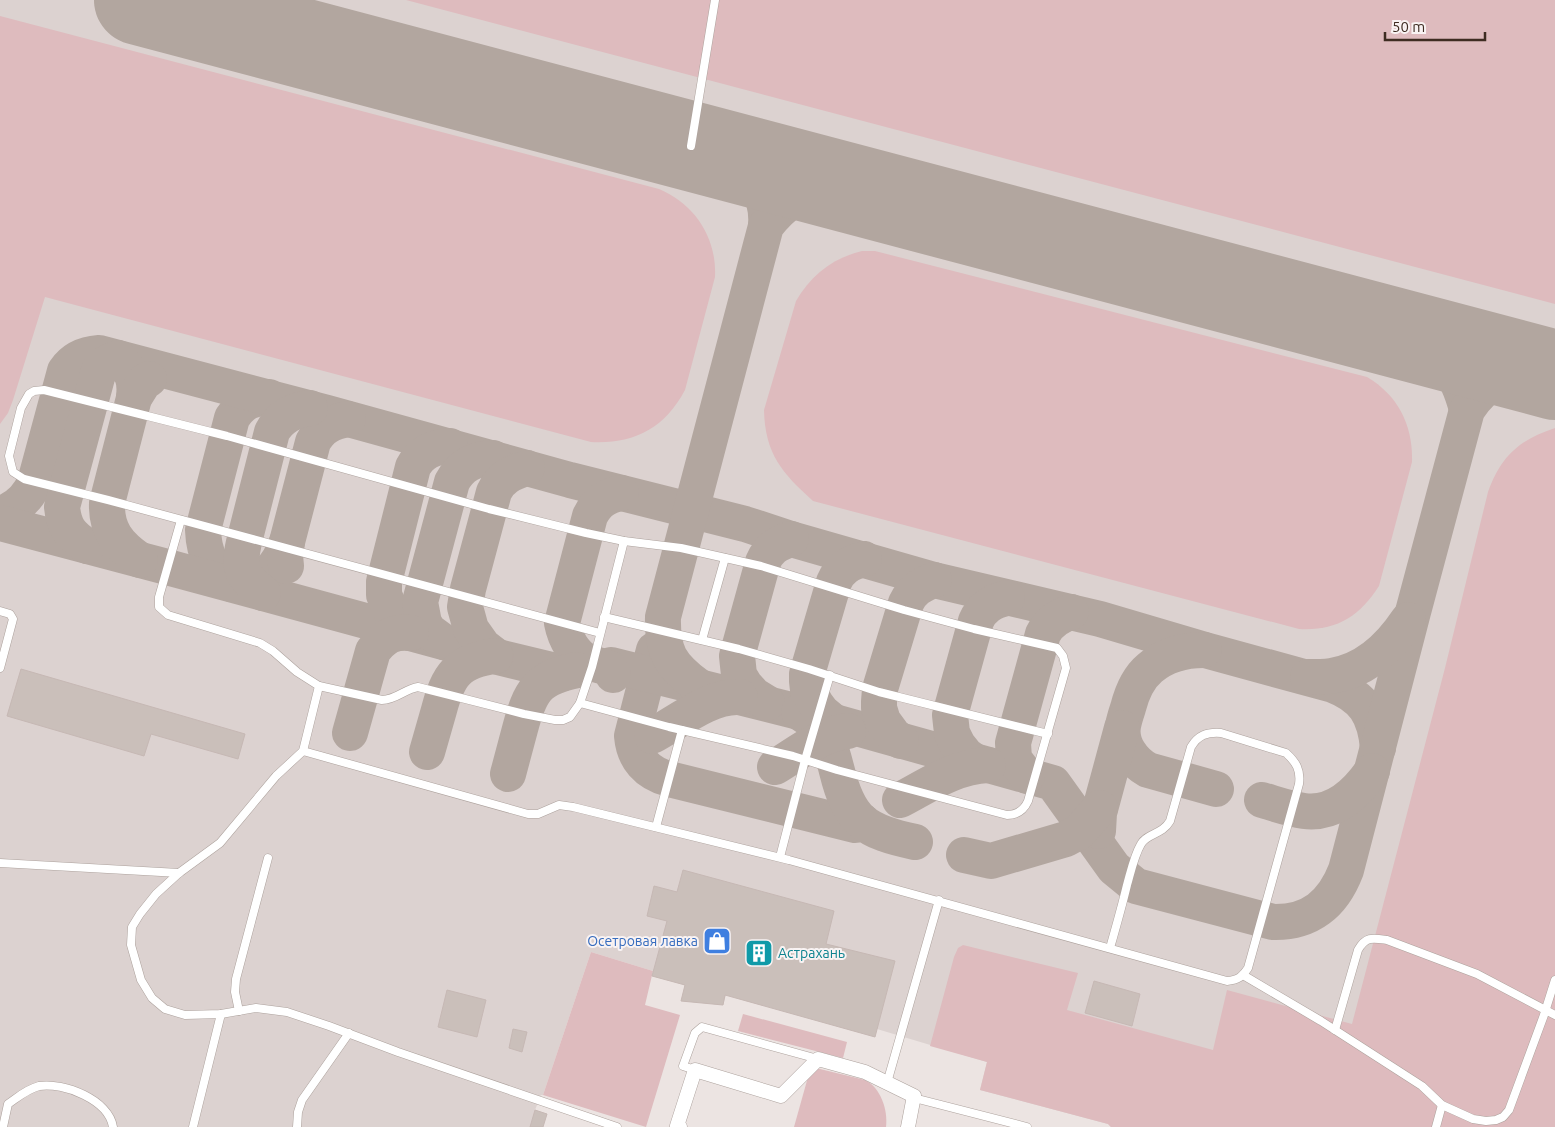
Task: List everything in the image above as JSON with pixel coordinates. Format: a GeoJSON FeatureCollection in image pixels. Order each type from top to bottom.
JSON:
{"type":"FeatureCollection","features":[{"type":"Feature","properties":{"kind":"street"},"geometry":{"type":"LineString","coordinates":[[680,1127],[677,1126],[695,1070],[781,1096],[818,1059],[865,1072],[914,1096],[908,1127]]}},
{"type":"Feature","properties":{"kind":"lane"},"geometry":{"type":"LineString","coordinates":[[691,146],[715,0]]}},
{"type":"Feature","properties":{"kind":"lane"},"geometry":{"type":"LineString","coordinates":[[580,704],[805,760],[926,794],[1012,815],[1021,811],[1028,802],[1066,668],[1063,656],[1057,648],[965,627],[762,566],[681,548],[624,541],[489,508],[309,458],[44,390],[34,391],[29,394],[21,408],[9,456],[13,472],[24,479],[600,633]]}},
{"type":"Feature","properties":{"kind":"lane"},"geometry":{"type":"LineString","coordinates":[[181,520],[159,597],[159,607],[168,616],[260,643],[272,650],[297,672],[319,686],[382,700],[389,700],[412,688],[418,687],[555,720],[563,720],[570,717],[580,704],[624,541]]}},
{"type":"Feature","properties":{"kind":"lane"},"geometry":{"type":"LineString","coordinates":[[702,640],[725,558]]}},
{"type":"Feature","properties":{"kind":"lane"},"geometry":{"type":"LineString","coordinates":[[0,611],[10,614],[13,619],[0,668]]}},
{"type":"Feature","properties":{"kind":"lane"},"geometry":{"type":"LineString","coordinates":[[604,617],[809,668],[879,692],[1048,734]]}},
{"type":"Feature","properties":{"kind":"lane"},"geometry":{"type":"LineString","coordinates":[[780,857],[805,760],[830,676]]}},
{"type":"Feature","properties":{"kind":"lane"},"geometry":{"type":"LineString","coordinates":[[319,686],[303,751],[276,776],[220,843],[156,894],[132,927],[131,945],[141,980],[152,998],[165,1009],[185,1015],[221,1014],[256,1008],[287,1012],[617,1127]]}},
{"type":"Feature","properties":{"kind":"lane"},"geometry":{"type":"LineString","coordinates":[[656,827],[682,730]]}},
{"type":"Feature","properties":{"kind":"lane"},"geometry":{"type":"LineString","coordinates":[[303,751],[528,814],[538,814],[559,805],[780,857],[1227,981],[1234,981],[1243,975],[1248,968],[1297,792],[1300,775],[1297,764],[1286,752],[1221,733],[1211,732],[1194,742],[1170,821],[1161,831],[1149,836],[1141,843],[1110,948]]}},
{"type":"Feature","properties":{"kind":"lane"},"geometry":{"type":"LineString","coordinates":[[239,1010],[235,992],[236,979],[268,858]]}},
{"type":"Feature","properties":{"kind":"lane"},"geometry":{"type":"LineString","coordinates":[[0,863],[180,873]]}},
{"type":"Feature","properties":{"kind":"lane"},"geometry":{"type":"LineString","coordinates":[[887,1083],[939,900]]}},
{"type":"Feature","properties":{"kind":"lane"},"geometry":{"type":"LineString","coordinates":[[1335,1030],[1358,950],[1362,943],[1374,938],[1387,940],[1477,974],[1555,1014]]}},
{"type":"Feature","properties":{"kind":"lane"},"geometry":{"type":"LineString","coordinates":[[1243,975],[1335,1030],[1422,1086],[1442,1105],[1473,1119],[1491,1121],[1504,1117],[1511,1105],[1555,980]]}},
{"type":"Feature","properties":{"kind":"lane"},"geometry":{"type":"LineString","coordinates":[[193,1127],[221,1014]]}},
{"type":"Feature","properties":{"kind":"lane"},"geometry":{"type":"LineString","coordinates":[[695,1070],[683,1066],[695,1032],[702,1027],[818,1059]]}},
{"type":"Feature","properties":{"kind":"lane"},"geometry":{"type":"LineString","coordinates":[[297,1127],[298,1112],[302,1100],[349,1033]]}},
{"type":"Feature","properties":{"kind":"lane"},"geometry":{"type":"LineString","coordinates":[[3,1127],[8,1104],[29,1090],[39,1086],[65,1088],[86,1096],[110,1115],[113,1127]]}},
{"type":"Feature","properties":{"kind":"lane"},"geometry":{"type":"LineString","coordinates":[[914,1098],[1027,1127]]}},
{"type":"Feature","properties":{"kind":"lane"},"geometry":{"type":"LineString","coordinates":[[1436,1127],[1442,1105]]}},
{"type":"Feature","properties":{"kind":"shaded area","name":"Астрахань"},"geometry":{"type":"Polygon","coordinates":[[[0,0],[1555,0],[1555,1127],[1111,1127],[1108,1124],[980,1090],[987,1062],[877,1029],[875,1037],[726,995],[723,1005],[681,1001],[685,985],[652,976],[653,971],[591,952],[543,1095],[541,1095],[535,1110],[547,1114],[543,1127],[0,1127],[0,0]]]}},
{"type":"Feature","properties":{"kind":"shaded area"},"geometry":{"type":"Polygon","coordinates":[[[406,0],[1555,0],[1555,304],[406,0]]]}},
{"type":"Feature","properties":{"kind":"shaded area"},"geometry":{"type":"Polygon","coordinates":[[[0,16],[659,189],[672,195],[693,213],[701,224],[708,236],[715,263],[715,277],[685,390],[668,415],[646,431],[634,437],[621,440],[591,442],[45,297],[13,400],[8,413],[0,424],[0,16]]]}},
{"type":"Feature","properties":{"kind":"shaded area"},"geometry":{"type":"Polygon","coordinates":[[[862,251],[875,251],[1367,377],[1388,393],[1396,403],[1407,424],[1412,449],[1412,462],[1379,586],[1355,614],[1345,620],[1324,627],[1299,629],[813,501],[792,481],[777,461],[768,439],[764,410],[796,301],[809,283],[824,269],[842,258],[862,251]]]}},
{"type":"Feature","properties":{"kind":"shaded area"},"geometry":{"type":"Polygon","coordinates":[[[1555,428],[1555,1127],[1111,1127],[1108,1124],[980,1090],[987,1062],[930,1046],[954,957],[958,948],[963,945],[1078,973],[1067,1010],[1213,1050],[1227,990],[1352,1024],[1445,668],[1488,492],[1493,479],[1505,459],[1513,451],[1531,438],[1555,428]]]}},
{"type":"Feature","properties":{"kind":"shaded area"},"geometry":{"type":"Polygon","coordinates":[[[591,952],[653,971],[645,1005],[680,1015],[646,1127],[543,1095],[591,952]]]}},
{"type":"Feature","properties":{"kind":"shaded area"},"geometry":{"type":"Polygon","coordinates":[[[743,1014],[847,1042],[843,1058],[738,1031],[743,1014]]]}},
{"type":"Feature","properties":{"kind":"shaded area"},"geometry":{"type":"Polygon","coordinates":[[[816,1069],[865,1080],[871,1084],[882,1100],[886,1114],[886,1127],[794,1127],[808,1077],[816,1069]]]}},
{"type":"Feature","properties":{"kind":"building"},"geometry":{"type":"Polygon","coordinates":[[[21,669],[245,734],[238,759],[151,734],[144,756],[7,716],[21,669]]]}},
{"type":"Feature","properties":{"kind":"building","name":"Астрахань"},"geometry":{"type":"Polygon","coordinates":[[[683,870],[834,911],[826,944],[895,961],[875,1037],[725,995],[723,1005],[681,1001],[685,985],[652,976],[667,921],[647,916],[654,886],[677,892],[683,870]]]}},
{"type":"Feature","properties":{"kind":"building"},"geometry":{"type":"Polygon","coordinates":[[[1094,981],[1140,994],[1132,1026],[1085,1013],[1094,981]]]}},
{"type":"Feature","properties":{"kind":"building"},"geometry":{"type":"Polygon","coordinates":[[[447,990],[486,1000],[477,1037],[438,1027],[447,990]]]}},
{"type":"Feature","properties":{"kind":"building"},"geometry":{"type":"Polygon","coordinates":[[[513,1029],[527,1032],[522,1052],[509,1048],[513,1029]]]}},
{"type":"Feature","properties":{"kind":"building"},"geometry":{"type":"Polygon","coordinates":[[[535,1110],[547,1114],[543,1127],[530,1127],[535,1110]]]}},
{"type":"Feature","properties":{"kind":"taxiway"},"geometry":{"type":"LineString","coordinates":[[725,155],[749,177],[761,193],[766,214],[766,226]]}},
{"type":"Feature","properties":{"kind":"taxiway"},"geometry":{"type":"LineString","coordinates":[[698,686],[674,664],[670,657],[664,640],[663,617],[766,226],[778,212],[801,195],[828,187],[859,190]]}},
{"type":"Feature","properties":{"kind":"taxiway"},"geometry":{"type":"LineString","coordinates":[[1399,333],[1425,346],[1444,362],[1457,382],[1467,410]]}},
{"type":"Feature","properties":{"kind":"taxiway"},"geometry":{"type":"LineString","coordinates":[[0,514],[21,502],[35,482],[65,371],[80,358],[99,353],[570,480],[745,524],[934,580],[1100,619],[1333,685],[1353,695],[1366,709],[1374,726],[1378,748]]}},
{"type":"Feature","properties":{"kind":"taxiway"},"geometry":{"type":"LineString","coordinates":[[87,546],[69,530],[64,520],[62,507],[99,370],[106,363],[118,358],[132,375],[134,380],[134,398]]}},
{"type":"Feature","properties":{"kind":"taxiway"},"geometry":{"type":"LineString","coordinates":[[611,665],[799,712],[1053,783],[1114,868],[1136,886],[1273,922],[1298,919],[1309,915],[1327,902],[1341,882],[1346,870],[1467,410],[1485,389],[1504,378],[1525,374],[1552,374]]}},
{"type":"Feature","properties":{"kind":"taxiway"},"geometry":{"type":"LineString","coordinates":[[140,560],[125,549],[115,536],[107,513],[107,503],[134,398],[144,382],[149,379]]}},
{"type":"Feature","properties":{"kind":"taxiway"},"geometry":{"type":"LineString","coordinates":[[269,397],[248,402],[232,418],[203,530],[204,539],[210,561],[219,573],[232,584],[252,580],[267,573],[278,561],[287,542]]}},
{"type":"Feature","properties":{"kind":"taxiway"},"geometry":{"type":"LineString","coordinates":[[263,593],[245,576],[243,570],[242,556],[245,538],[272,432],[283,418],[298,410],[310,408]]}},
{"type":"Feature","properties":{"kind":"taxiway"},"geometry":{"type":"LineString","coordinates":[[286,566],[287,542],[313,442],[328,426],[348,419]]}},
{"type":"Feature","properties":{"kind":"taxiway"},"geometry":{"type":"LineString","coordinates":[[411,633],[392,613],[384,595],[384,582],[413,467],[428,451],[450,446]]}},
{"type":"Feature","properties":{"kind":"taxiway"},"geometry":{"type":"LineString","coordinates":[[444,642],[429,631],[424,623],[420,602],[452,482],[460,471],[469,464],[493,458]]}},
{"type":"Feature","properties":{"kind":"taxiway"},"geometry":{"type":"LineString","coordinates":[[496,656],[483,646],[471,629],[465,607],[494,492],[508,476],[527,468]]}},
{"type":"Feature","properties":{"kind":"taxiway"},"geometry":{"type":"LineString","coordinates":[[613,675],[609,668],[589,662],[575,651],[565,635],[562,623],[590,516],[603,500],[621,493]]}},
{"type":"Feature","properties":{"kind":"taxiway"},"geometry":{"type":"LineString","coordinates":[[0,523],[498,657],[564,673]]}},
{"type":"Feature","properties":{"kind":"taxiway"},"geometry":{"type":"LineString","coordinates":[[767,703],[754,695],[745,685],[739,675],[737,656],[763,562],[774,547],[791,539]]}},
{"type":"Feature","properties":{"kind":"taxiway"},"geometry":{"type":"LineString","coordinates":[[834,722],[822,712],[808,690],[807,674],[834,582],[839,573],[846,567],[864,559]]}},
{"type":"Feature","properties":{"kind":"taxiway"},"geometry":{"type":"LineString","coordinates":[[901,741],[894,736],[883,721],[879,708],[880,689],[906,603],[917,588],[934,580]]}},
{"type":"Feature","properties":{"kind":"taxiway"},"geometry":{"type":"LineString","coordinates":[[977,763],[966,755],[958,745],[952,733],[950,715],[976,621],[981,612],[989,605],[1007,598]]}},
{"type":"Feature","properties":{"kind":"taxiway"},"geometry":{"type":"LineString","coordinates":[[1027,776],[1014,759],[1013,743],[1043,634],[1055,620],[1071,612]]}},
{"type":"Feature","properties":{"kind":"taxiway"},"geometry":{"type":"LineString","coordinates":[[1308,677],[1343,673],[1366,663],[1385,648],[1408,620]]}},
{"type":"Feature","properties":{"kind":"taxiway"},"geometry":{"type":"LineString","coordinates":[[350,733],[373,651],[389,636],[399,633],[411,633]]}},
{"type":"Feature","properties":{"kind":"taxiway"},"geometry":{"type":"LineString","coordinates":[[654,650],[632,736],[636,752],[648,769],[669,779],[855,825],[862,821]]}},
{"type":"Feature","properties":{"kind":"taxiway"},"geometry":{"type":"LineString","coordinates":[[1204,650],[1183,652],[1169,657],[1156,663],[1146,672],[1131,696],[1123,733],[1129,752],[1142,767],[1216,789]]}},
{"type":"Feature","properties":{"kind":"taxiway"},"geometry":{"type":"LineString","coordinates":[[427,752],[442,698],[451,679],[463,666],[482,658],[495,656]]}},
{"type":"Feature","properties":{"kind":"taxiway"},"geometry":{"type":"LineString","coordinates":[[508,774],[524,716],[537,688],[553,677],[577,670]]}},
{"type":"Feature","properties":{"kind":"taxiway"},"geometry":{"type":"LineString","coordinates":[[652,736],[694,711],[717,700],[740,697]]}},
{"type":"Feature","properties":{"kind":"taxiway"},"geometry":{"type":"LineString","coordinates":[[799,712],[818,726],[826,738],[847,802],[862,822],[884,834],[915,842]]}},
{"type":"Feature","properties":{"kind":"taxiway"},"geometry":{"type":"LineString","coordinates":[[1098,831],[1099,813],[1122,728]]}},
{"type":"Feature","properties":{"kind":"taxiway"},"geometry":{"type":"LineString","coordinates":[[775,767],[819,740],[848,731]]}},
{"type":"Feature","properties":{"kind":"taxiway"},"geometry":{"type":"LineString","coordinates":[[900,800],[952,773],[975,766],[988,765]]}},
{"type":"Feature","properties":{"kind":"taxiway"},"geometry":{"type":"LineString","coordinates":[[1262,800],[1304,811],[1325,810],[1351,795],[1372,771]]}},
{"type":"Feature","properties":{"kind":"taxiway"},"geometry":{"type":"LineString","coordinates":[[964,855],[991,861],[1066,839],[1079,832],[1100,808]]}},
{"type":"Feature","properties":{"kind":"runway"},"geometry":{"type":"LineString","coordinates":[[139,0],[1555,375]]}},
{"type":"Feature","properties":{"kind":"place","name":"Осетровая лавка"},"geometry":{"type":"Point","coordinates":[717,941]}},
{"type":"Feature","properties":{"kind":"place","name":"Астрахань"},"geometry":{"type":"Point","coordinates":[759,953]}}]}
